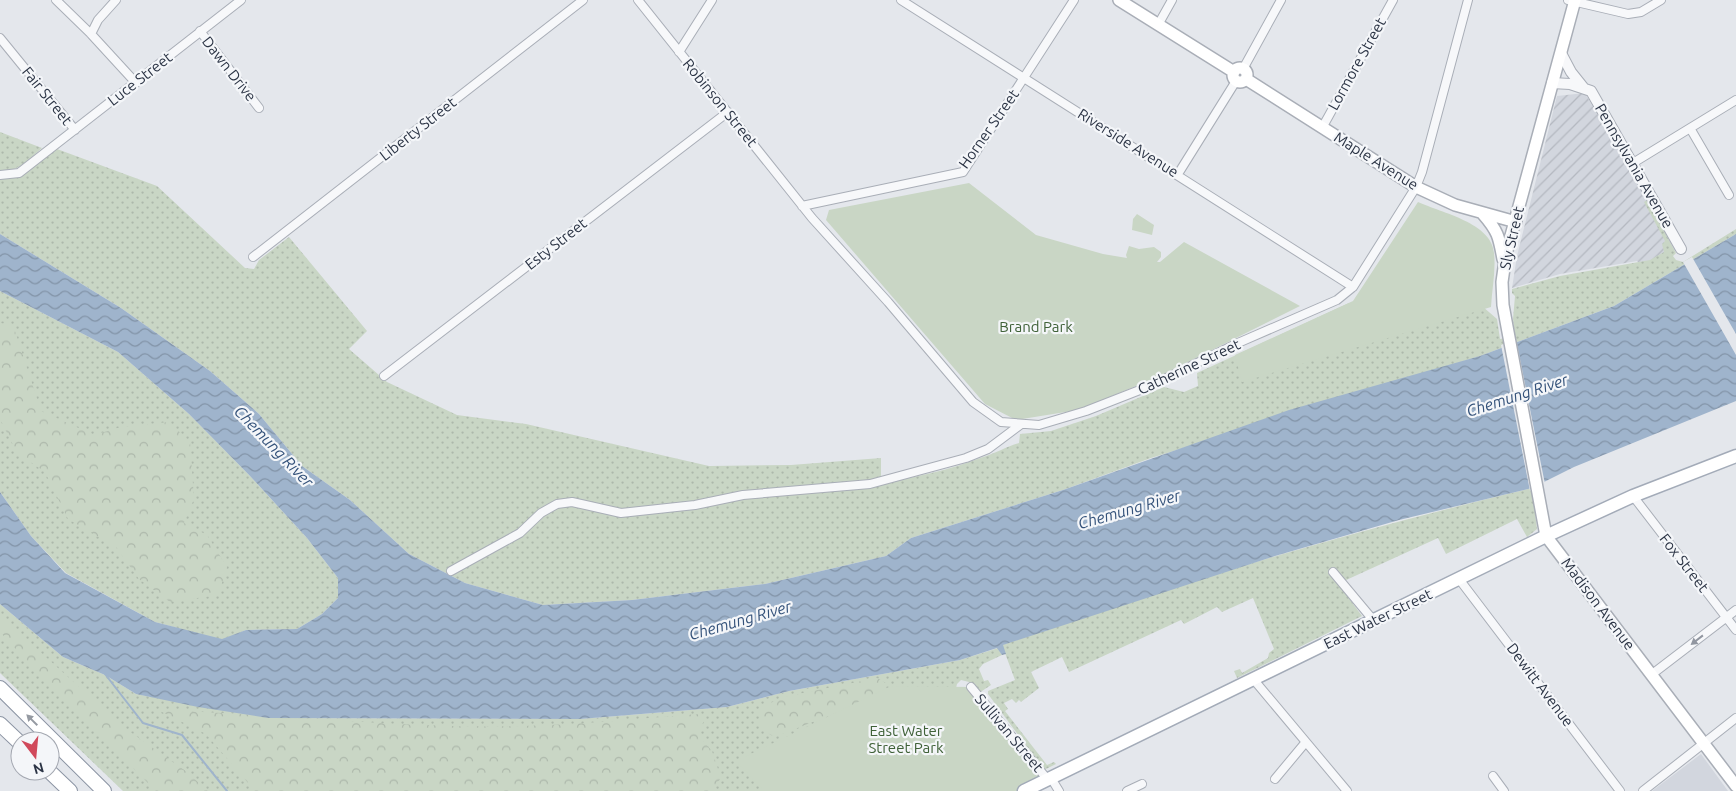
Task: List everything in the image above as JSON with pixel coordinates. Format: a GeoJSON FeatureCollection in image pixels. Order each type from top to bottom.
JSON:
{"type":"FeatureCollection","features":[{"type":"Feature","properties":{"kind":"highway"},"geometry":{"type":"LineString","coordinates":[[0,688],[104,791]]}},
{"type":"Feature","properties":{"kind":"highway"},"geometry":{"type":"LineString","coordinates":[[0,724],[10,734]]}},
{"type":"Feature","properties":{"kind":"highway"},"geometry":{"type":"LineString","coordinates":[[60,781],[70,791]]}},
{"type":"Feature","properties":{"kind":"main road","name":"Maple Avenue"},"geometry":{"type":"LineString","coordinates":[[1119,0],[1416,187],[1456,205],[1516,222]]}},
{"type":"Feature","properties":{"kind":"main road"},"geometry":{"type":"LineString","coordinates":[[1552,84],[1572,1]]}},
{"type":"Feature","properties":{"kind":"main road","name":"Sly Street"},"geometry":{"type":"LineString","coordinates":[[1520,395],[1503,305],[1504,265],[1552,84]]}},
{"type":"Feature","properties":{"kind":"main road"},"geometry":{"type":"LineString","coordinates":[[1483,214],[1496,229],[1501,239],[1504,265]]}},
{"type":"Feature","properties":{"kind":"main road","name":"Madison Avenue"},"geometry":{"type":"LineString","coordinates":[[1520,395],[1546,536],[1736,786]]}},
{"type":"Feature","properties":{"kind":"main road","name":"East Water Street"},"geometry":{"type":"LineString","coordinates":[[1024,791],[1546,536],[1633,496],[1736,456]]}},
{"type":"Feature","properties":{"kind":"street"},"geometry":{"type":"LineString","coordinates":[[56,0],[92,34],[136,83]]}},
{"type":"Feature","properties":{"kind":"street"},"geometry":{"type":"LineString","coordinates":[[92,34],[98,20],[116,0]]}},
{"type":"Feature","properties":{"kind":"street","name":"Luce Street"},"geometry":{"type":"LineString","coordinates":[[0,175],[19,173],[241,0]]}},
{"type":"Feature","properties":{"kind":"street","name":"Liberty Street"},"geometry":{"type":"LineString","coordinates":[[253,257],[583,0]]}},
{"type":"Feature","properties":{"kind":"street","name":"Robinson Street"},"geometry":{"type":"LineString","coordinates":[[638,0],[802,206]]}},
{"type":"Feature","properties":{"kind":"street"},"geometry":{"type":"LineString","coordinates":[[679,52],[712,0]]}},
{"type":"Feature","properties":{"kind":"street","name":"Riverside Avenue"},"geometry":{"type":"LineString","coordinates":[[901,0],[1178,174],[1353,287]]}},
{"type":"Feature","properties":{"kind":"street","name":"Horner Street"},"geometry":{"type":"LineString","coordinates":[[802,206],[963,172],[1074,0]]}},
{"type":"Feature","properties":{"kind":"street"},"geometry":{"type":"LineString","coordinates":[[1158,25],[1172,0]]}},
{"type":"Feature","properties":{"kind":"street"},"geometry":{"type":"LineString","coordinates":[[1178,174],[1240,75],[1281,0]]}},
{"type":"Feature","properties":{"kind":"street","name":"Lormore Street"},"geometry":{"type":"LineString","coordinates":[[1322,128],[1392,0]]}},
{"type":"Feature","properties":{"kind":"street","name":"Catherine Street"},"geometry":{"type":"LineString","coordinates":[[802,206],[973,402],[1001,422],[1039,425],[1063,419],[1150,386],[1238,343],[1337,300],[1353,287],[1416,187],[1422,172],[1468,0]]}},
{"type":"Feature","properties":{"kind":"street"},"geometry":{"type":"LineString","coordinates":[[1572,1],[1628,14],[1641,12],[1661,0]]}},
{"type":"Feature","properties":{"kind":"street","name":"Dawn Drive"},"geometry":{"type":"LineString","coordinates":[[200,31],[259,108]]}},
{"type":"Feature","properties":{"kind":"street","name":"Fair Street"},"geometry":{"type":"LineString","coordinates":[[0,38],[75,130]]}},
{"type":"Feature","properties":{"kind":"street","name":"Pennsylvania Avenue"},"geometry":{"type":"LineString","coordinates":[[1561,53],[1571,72],[1583,87],[1591,91],[1681,248]]}},
{"type":"Feature","properties":{"kind":"street"},"geometry":{"type":"LineString","coordinates":[[1552,84],[1583,87]]}},
{"type":"Feature","properties":{"kind":"street"},"geometry":{"type":"LineString","coordinates":[[1633,163],[1736,100]]}},
{"type":"Feature","properties":{"kind":"street","name":"Esty Street"},"geometry":{"type":"LineString","coordinates":[[384,376],[728,112]]}},
{"type":"Feature","properties":{"kind":"street"},"geometry":{"type":"LineString","coordinates":[[1690,128],[1729,195]]}},
{"type":"Feature","properties":{"kind":"street"},"geometry":{"type":"LineString","coordinates":[[451,571],[520,533],[541,513],[557,504],[572,502],[622,513],[695,505],[743,495],[870,484],[966,458],[988,449],[1020,425]]}},
{"type":"Feature","properties":{"kind":"street","name":"Fox Street"},"geometry":{"type":"LineString","coordinates":[[1633,496],[1736,630]]}},
{"type":"Feature","properties":{"kind":"street"},"geometry":{"type":"LineString","coordinates":[[1332,572],[1374,621]]}},
{"type":"Feature","properties":{"kind":"street","name":"Dewitt Avenue"},"geometry":{"type":"LineString","coordinates":[[1460,579],[1620,791]]}},
{"type":"Feature","properties":{"kind":"street"},"geometry":{"type":"LineString","coordinates":[[1652,675],[1736,610]]}},
{"type":"Feature","properties":{"kind":"street"},"geometry":{"type":"LineString","coordinates":[[1254,680],[1347,791]]}},
{"type":"Feature","properties":{"kind":"street","name":"Sullivan Street"},"geometry":{"type":"LineString","coordinates":[[970,687],[1059,791]]}},
{"type":"Feature","properties":{"kind":"street"},"geometry":{"type":"LineString","coordinates":[[1642,791],[1736,718]]}},
{"type":"Feature","properties":{"kind":"street"},"geometry":{"type":"LineString","coordinates":[[1275,779],[1305,743]]}},
{"type":"Feature","properties":{"kind":"street"},"geometry":{"type":"LineString","coordinates":[[1493,776],[1504,791]]}},
{"type":"Feature","properties":{"kind":"street"},"geometry":{"type":"LineString","coordinates":[[1127,791],[1142,784]]}},
{"type":"Feature","properties":{"kind":"shaded area"},"geometry":{"type":"Polygon","coordinates":[[[1585,93],[1675,250],[1642,266],[1637,261],[1560,274],[1512,288],[1517,256],[1557,96],[1585,93]]]}},
{"type":"Feature","properties":{"kind":"shaded area"},"geometry":{"type":"Polygon","coordinates":[[[1701,754],[1728,791],[1652,791],[1701,754]]]}},
{"type":"Feature","properties":{"kind":"green space"},"geometry":{"type":"Polygon","coordinates":[[[0,132],[42,148],[28,161],[13,170],[0,171],[0,132]]]}},
{"type":"Feature","properties":{"kind":"green space"},"geometry":{"type":"Polygon","coordinates":[[[57,149],[157,186],[245,268],[254,269],[259,260],[289,237],[367,331],[349,349],[387,382],[457,415],[526,424],[709,466],[791,465],[881,458],[881,484],[971,462],[1019,443],[1020,434],[1051,431],[1096,416],[1164,387],[1184,392],[1198,386],[1197,373],[1349,303],[1482,306],[1497,319],[1500,339],[1515,336],[1513,319],[1515,296],[1512,293],[1512,289],[1560,276],[1650,260],[1664,252],[1662,244],[1665,241],[1644,202],[1647,200],[1676,253],[1673,256],[1676,260],[1683,262],[1736,229],[1736,234],[1614,306],[1480,356],[1151,458],[1063,490],[911,538],[886,556],[765,584],[632,600],[543,605],[465,583],[409,554],[350,500],[302,466],[259,414],[210,371],[121,308],[0,234],[0,178],[18,178],[57,149]]]}},
{"type":"Feature","properties":{"kind":"green space","name":"Brand Park"},"geometry":{"type":"Polygon","coordinates":[[[969,183],[1036,235],[1103,254],[1127,258],[1129,246],[1139,249],[1154,247],[1161,252],[1161,257],[1157,262],[1160,262],[1184,242],[1300,306],[1160,376],[1078,410],[1016,420],[985,404],[826,220],[829,210],[969,183]]]}},
{"type":"Feature","properties":{"kind":"green space"},"geometry":{"type":"Polygon","coordinates":[[[1418,202],[1464,220],[1485,234],[1491,243],[1494,253],[1495,266],[1491,307],[1242,382],[1235,355],[1353,301],[1418,202]]]}},
{"type":"Feature","properties":{"kind":"green space"},"geometry":{"type":"Polygon","coordinates":[[[1137,214],[1154,225],[1152,235],[1132,230],[1133,219],[1137,214]]]}},
{"type":"Feature","properties":{"kind":"green space"},"geometry":{"type":"Polygon","coordinates":[[[0,291],[118,352],[189,414],[307,538],[338,578],[338,598],[322,614],[297,629],[246,630],[222,640],[155,622],[66,573],[31,536],[0,492],[0,291]]]}},
{"type":"Feature","properties":{"kind":"green space"},"geometry":{"type":"Polygon","coordinates":[[[0,323],[13,325],[41,411],[94,435],[121,427],[169,422],[190,442],[194,499],[184,523],[207,535],[227,567],[218,595],[170,602],[139,579],[116,547],[68,519],[45,472],[17,453],[0,419],[0,323]]]}},
{"type":"Feature","properties":{"kind":"green space"},"geometry":{"type":"Polygon","coordinates":[[[1532,488],[1537,529],[1527,537],[1517,519],[1446,554],[1438,538],[1344,581],[1331,574],[1362,616],[1237,678],[1234,671],[1240,669],[1242,673],[1268,658],[1269,653],[1274,649],[1253,598],[1222,612],[1217,607],[1184,624],[1181,620],[1069,672],[1062,657],[1031,672],[1039,688],[1021,702],[1019,700],[1016,703],[1012,699],[1004,703],[1008,709],[1005,711],[1047,765],[1054,762],[1056,764],[1044,770],[988,694],[988,691],[1015,680],[1002,645],[1133,600],[1265,559],[1398,522],[1532,488]]]}},
{"type":"Feature","properties":{"kind":"green space"},"geometry":{"type":"Polygon","coordinates":[[[0,604],[63,657],[105,675],[136,694],[268,718],[580,719],[727,707],[789,691],[960,660],[998,648],[1002,655],[983,664],[979,669],[984,681],[988,680],[991,685],[979,693],[969,682],[961,680],[957,684],[955,692],[781,791],[123,791],[0,673],[0,604]]]}},
{"type":"Feature","properties":{"kind":"green space"},"geometry":{"type":"Polygon","coordinates":[[[0,616],[126,729],[187,772],[208,791],[156,791],[34,669],[0,632],[0,616]]]}},
{"type":"Feature","properties":{"kind":"green space"},"geometry":{"type":"Polygon","coordinates":[[[877,678],[886,683],[883,694],[775,737],[762,726],[760,708],[783,697],[877,678]]]}},
{"type":"Feature","properties":{"kind":"green space","name":"East Water Street Park"},"geometry":{"type":"Polygon","coordinates":[[[891,686],[971,687],[1048,780],[1023,791],[764,791],[736,761],[891,686]]]}},
{"type":"Feature","properties":{"kind":"green space"},"geometry":{"type":"Polygon","coordinates":[[[158,710],[386,723],[477,726],[567,724],[700,714],[704,721],[697,734],[712,751],[721,778],[711,791],[255,791],[206,734],[158,710]]]}},
{"type":"Feature","properties":{"kind":"water","name":"Chemung River"},"geometry":{"type":"Polygon","coordinates":[[[0,234],[121,308],[210,371],[259,414],[302,466],[350,500],[409,554],[465,583],[543,605],[632,600],[765,584],[886,556],[911,538],[1063,490],[1289,410],[1480,356],[1614,306],[1736,234],[1736,401],[1574,467],[1532,488],[1399,520],[1275,556],[1003,645],[1006,654],[1002,655],[997,648],[960,660],[789,691],[727,707],[580,719],[268,718],[198,707],[136,694],[105,675],[63,657],[0,604],[0,492],[31,536],[65,573],[155,622],[222,639],[246,630],[297,629],[322,614],[338,598],[338,578],[307,538],[250,476],[189,414],[118,352],[0,291],[0,234]]]}},
{"type":"Feature","properties":{"kind":"pier"},"geometry":{"type":"Polygon","coordinates":[[[1692,257],[1736,334],[1736,355],[1683,262],[1692,257]]]}},
{"type":"Feature","properties":{"kind":"pier"},"geometry":{"type":"Polygon","coordinates":[[[1516,339],[1545,484],[1530,491],[1501,345],[1516,339]]]}},
{"type":"Feature","properties":{"kind":"waterway"},"geometry":{"type":"LineString","coordinates":[[105,674],[143,723],[182,735],[227,791]]}}]}
